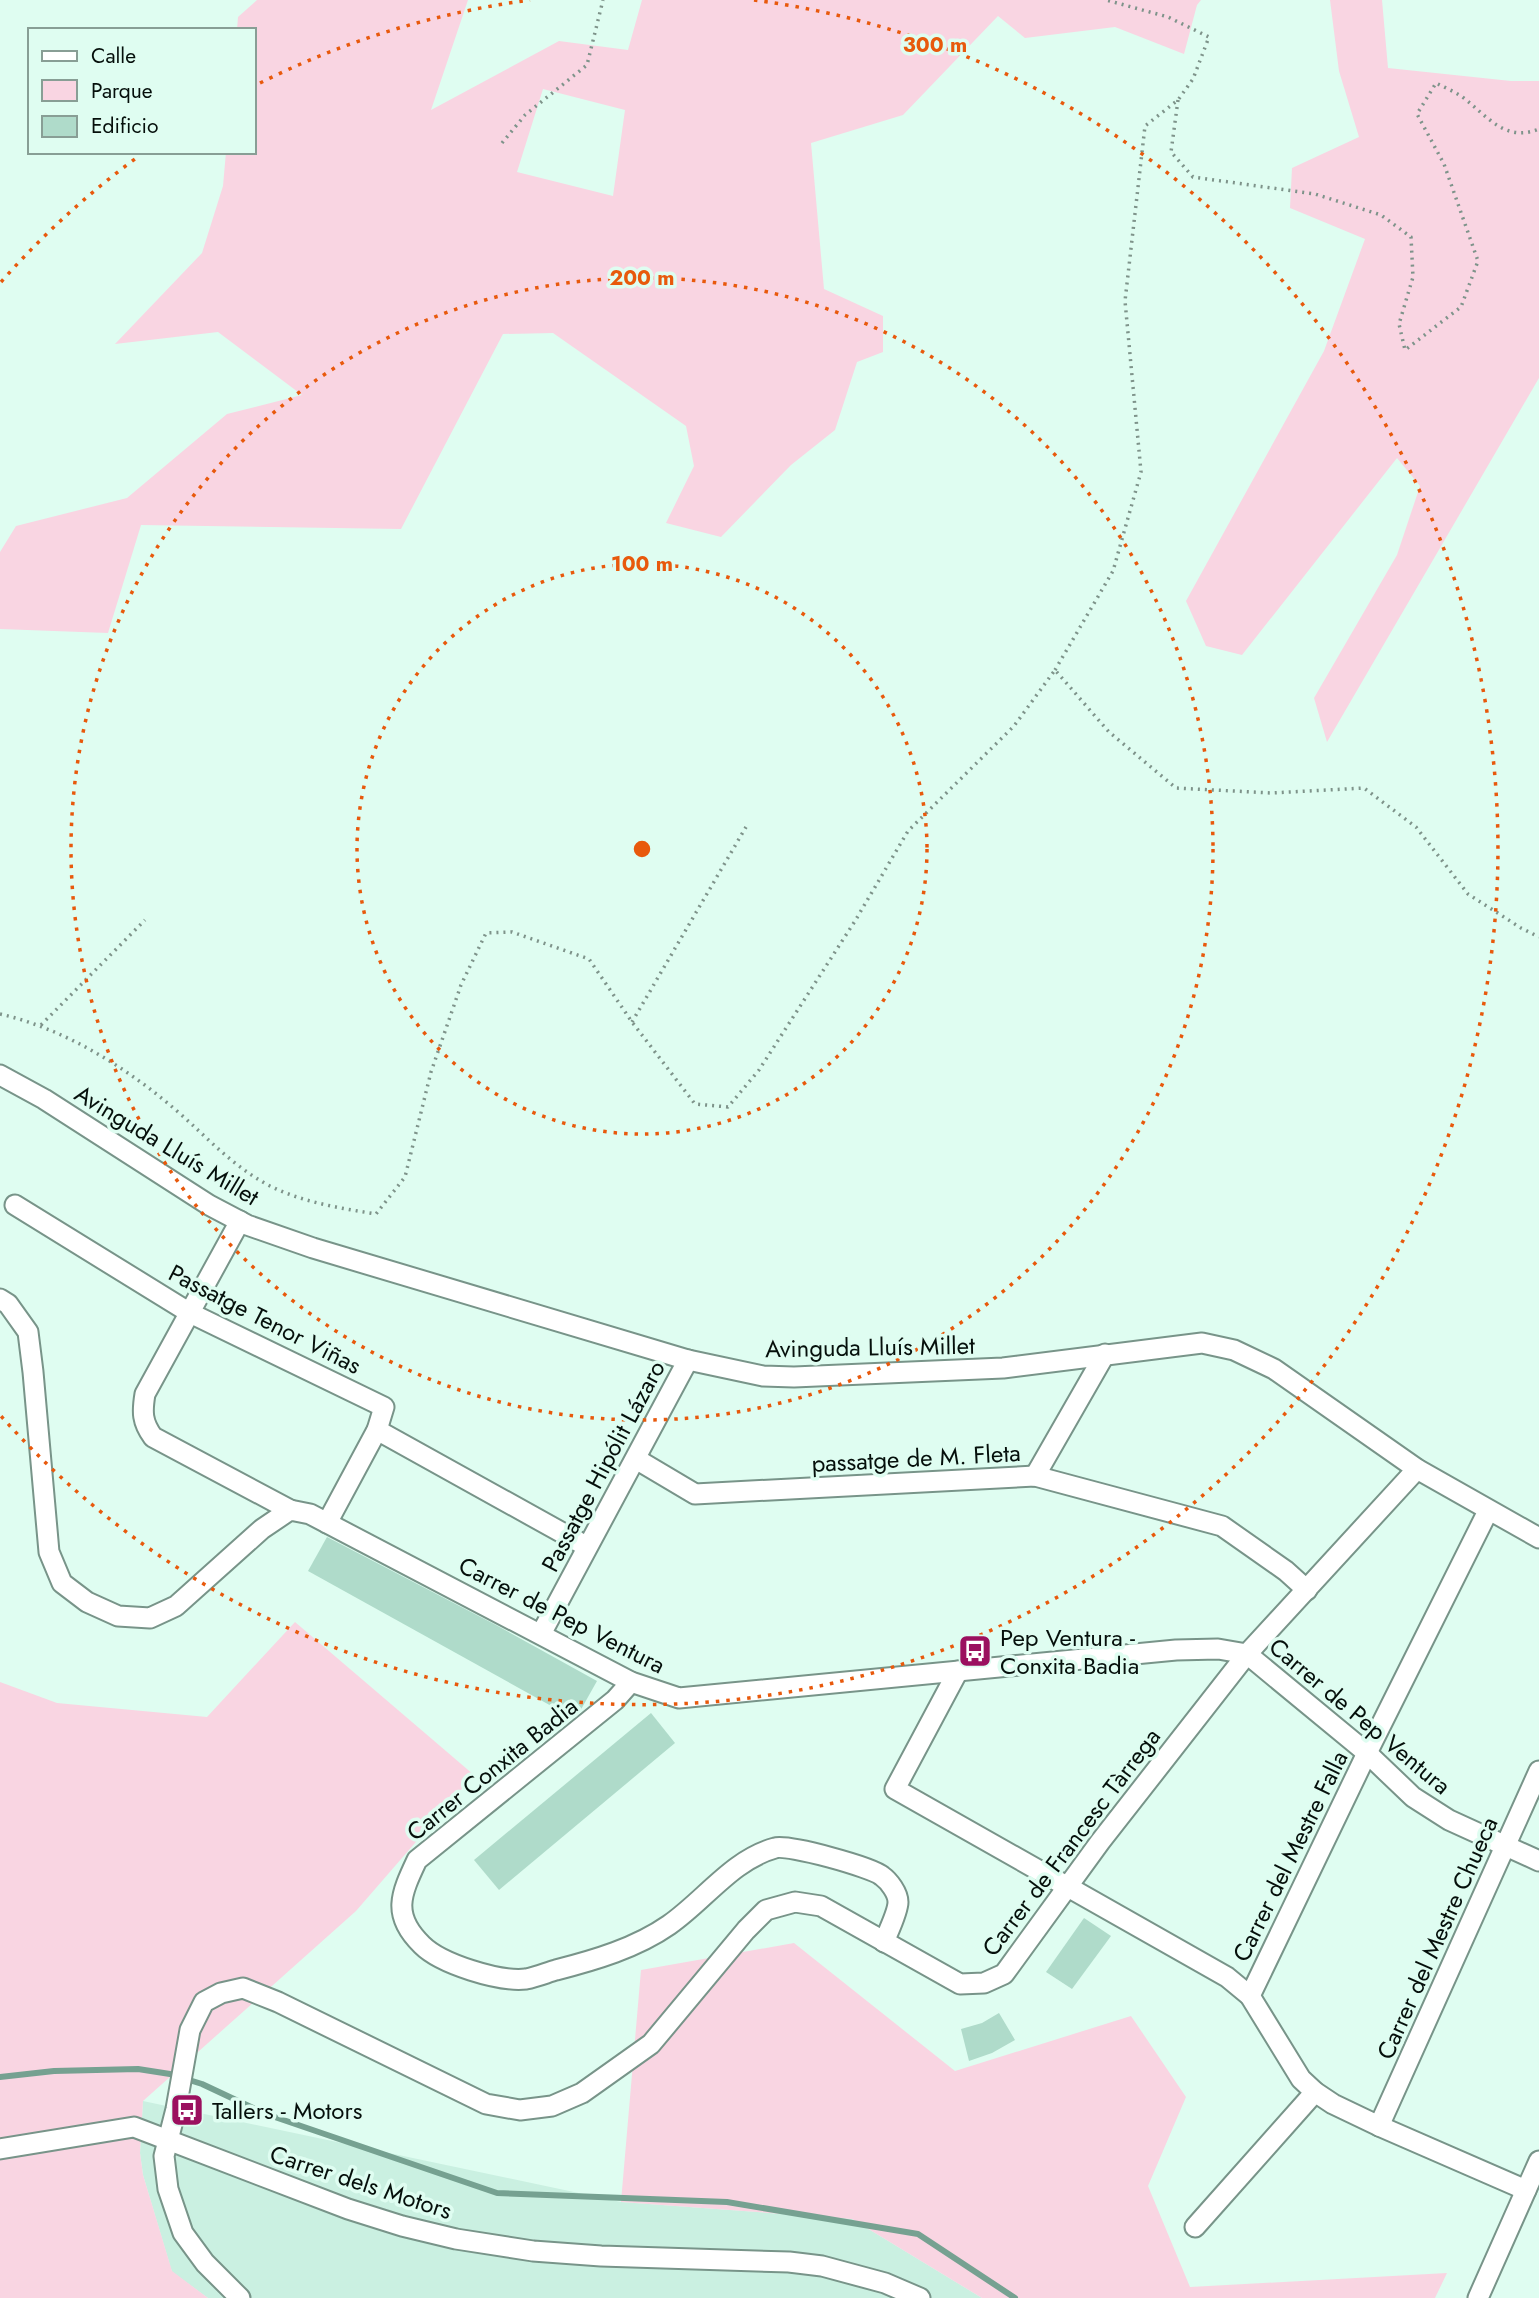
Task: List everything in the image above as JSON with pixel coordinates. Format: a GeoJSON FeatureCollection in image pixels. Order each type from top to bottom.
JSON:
{"type":"FeatureCollection","features":[{"type":"Feature","properties":{"kind":"street","name":"Avinguda Lluís Millet"},"geometry":{"type":"LineString","coordinates":[[0,1075],[44,1098],[209,1205],[240,1221],[313,1248],[688,1360],[763,1376],[794,1377],[1003,1368],[1202,1343],[1234,1350],[1275,1369],[1417,1469],[1539,1538]]}},
{"type":"Feature","properties":{"kind":"street","name":"Passatge Tenor Viñas"},"geometry":{"type":"LineString","coordinates":[[15,1205],[190,1313],[384,1408],[377,1430]]}},
{"type":"Feature","properties":{"kind":"street","name":"Carrer de Pep Ventura"},"geometry":{"type":"LineString","coordinates":[[240,1221],[145,1394],[142,1411],[144,1425],[153,1437],[290,1510],[310,1514],[631,1682],[679,1698],[1176,1650],[1219,1649],[1247,1654],[1367,1753],[1413,1797],[1449,1820],[1539,1861]]}},
{"type":"Feature","properties":{"kind":"street"},"geometry":{"type":"LineString","coordinates":[[0,1299],[8,1304],[28,1332],[49,1552],[62,1583],[87,1602],[118,1616],[150,1618],[176,1606],[261,1529],[290,1510]]}},
{"type":"Feature","properties":{"kind":"street"},"geometry":{"type":"LineString","coordinates":[[1035,1476],[1105,1354]]}},
{"type":"Feature","properties":{"kind":"street","name":"Passatge Hipólit Lázaro"},"geometry":{"type":"LineString","coordinates":[[541,1634],[688,1360]]}},
{"type":"Feature","properties":{"kind":"street"},"geometry":{"type":"LineString","coordinates":[[327,1523],[377,1430],[586,1546]]}},
{"type":"Feature","properties":{"kind":"street","name":"passatge de M. Fleta"},"geometry":{"type":"LineString","coordinates":[[636,1459],[695,1494],[1035,1476],[1222,1526],[1286,1571],[1307,1590]]}},
{"type":"Feature","properties":{"kind":"street","name":"Carrer de Francesc Tàrrega"},"geometry":{"type":"LineString","coordinates":[[240,2298],[199,2256],[183,2233],[169,2189],[164,2156],[190,2030],[204,2003],[221,1993],[243,1988],[278,2002],[486,2104],[520,2110],[552,2106],[582,2092],[651,2044],[746,1930],[766,1910],[795,1902],[821,1906],[960,1984],[984,1983],[1004,1974],[1100,1842],[1247,1654],[1417,1469]]}},
{"type":"Feature","properties":{"kind":"street","name":"Carrer del Mestre Falla"},"geometry":{"type":"LineString","coordinates":[[1250,1996],[1488,1511]]}},
{"type":"Feature","properties":{"kind":"street"},"geometry":{"type":"LineString","coordinates":[[958,1671],[895,1789],[1227,1977],[1250,1996],[1301,2080],[1333,2104],[1526,2190]]}},
{"type":"Feature","properties":{"kind":"street","name":"Carrer Conxita Badia"},"geometry":{"type":"LineString","coordinates":[[631,1682],[615,1700],[417,1860],[402,1892],[403,1922],[423,1947],[456,1965],[494,1977],[525,1979],[572,1966],[623,1949],[669,1925],[747,1859],[778,1846],[808,1851],[881,1874],[893,1887],[898,1902],[884,1942]]}},
{"type":"Feature","properties":{"kind":"street","name":"Carrer del Mestre Chueca"},"geometry":{"type":"LineString","coordinates":[[1379,2126],[1539,1771]]}},
{"type":"Feature","properties":{"kind":"street"},"geometry":{"type":"LineString","coordinates":[[1195,2227],[1315,2092]]}},
{"type":"Feature","properties":{"kind":"street","name":"Carrer dels Motors"},"geometry":{"type":"LineString","coordinates":[[0,2149],[134,2127],[348,2209],[456,2239],[533,2251],[789,2262],[822,2266],[885,2283],[920,2298]]}},
{"type":"Feature","properties":{"kind":"street"},"geometry":{"type":"LineString","coordinates":[[1478,2298],[1539,2161]]}},
{"type":"Feature","properties":{"kind":"path"},"geometry":{"type":"LineString","coordinates":[[502,144],[525,115],[587,65],[603,0]]}},
{"type":"Feature","properties":{"kind":"path"},"geometry":{"type":"LineString","coordinates":[[0,1014],[41,1025],[115,1064],[176,1110],[231,1162],[270,1186],[323,1205],[376,1214],[405,1177],[431,1072],[461,985],[486,933],[512,932],[589,959],[632,1022],[695,1104],[728,1107],[759,1070],[855,921],[908,831],[1014,726],[1055,670],[1113,570],[1141,472],[1125,300],[1144,126],[1178,100],[1194,79],[1209,37],[1168,17],[1106,0]]}},
{"type":"Feature","properties":{"kind":"path"},"geometry":{"type":"LineString","coordinates":[[1178,100],[1171,152],[1193,177],[1315,194],[1381,215],[1411,237],[1413,277],[1399,324],[1405,350],[1461,307],[1478,261],[1444,164],[1417,114],[1436,83],[1460,96],[1503,130],[1528,133],[1539,129]]}},
{"type":"Feature","properties":{"kind":"path"},"geometry":{"type":"LineString","coordinates":[[1055,670],[1109,732],[1176,788],[1271,793],[1364,788],[1416,827],[1468,894],[1539,937]]}},
{"type":"Feature","properties":{"kind":"path"},"geometry":{"type":"LineString","coordinates":[[632,1022],[746,827]]}},
{"type":"Feature","properties":{"kind":"path"},"geometry":{"type":"LineString","coordinates":[[41,1025],[145,920]]}},
{"type":"Feature","properties":{"kind":"shaded area"},"geometry":{"type":"Polygon","coordinates":[[[143,2101],[621,2202],[852,2219],[982,2298],[208,2298],[172,2272],[143,2175],[140,2153],[143,2101]]]}},
{"type":"Feature","properties":{"kind":"green space"},"geometry":{"type":"Polygon","coordinates":[[[257,0],[468,0],[431,110],[559,41],[628,50],[642,0],[1201,0],[1197,5],[1184,54],[1115,27],[1025,38],[998,16],[903,115],[811,143],[824,289],[883,316],[883,352],[857,362],[835,430],[791,465],[721,537],[666,523],[694,466],[686,426],[553,333],[503,334],[401,529],[141,525],[108,633],[0,629],[0,552],[16,526],[127,498],[227,414],[302,395],[218,332],[115,344],[202,253],[223,186],[226,154],[256,154],[256,28],[237,28],[238,17],[257,0]],[[543,89],[517,172],[613,196],[625,110],[543,89]]]}},
{"type":"Feature","properties":{"kind":"green space"},"geometry":{"type":"Polygon","coordinates":[[[1330,0],[1382,0],[1388,68],[1511,81],[1539,81],[1539,378],[1327,742],[1314,698],[1397,555],[1420,486],[1397,458],[1242,655],[1206,646],[1186,601],[1324,351],[1365,239],[1290,208],[1292,168],[1359,137],[1339,71],[1330,0]]]}},
{"type":"Feature","properties":{"kind":"green space"},"geometry":{"type":"Polygon","coordinates":[[[295,1622],[474,1775],[356,1911],[143,2101],[140,2153],[143,2175],[172,2271],[208,2298],[0,2298],[0,1682],[57,1703],[207,1717],[295,1622]]]}},
{"type":"Feature","properties":{"kind":"green space"},"geometry":{"type":"Polygon","coordinates":[[[794,1943],[955,2071],[1131,2016],[1186,2097],[1148,2186],[1190,2287],[1447,2273],[1435,2298],[982,2298],[852,2219],[621,2202],[641,1970],[794,1943]]]}},
{"type":"Feature","properties":{"kind":"building"},"geometry":{"type":"Polygon","coordinates":[[[327,1537],[597,1681],[579,1713],[573,1718],[308,1571],[327,1537]]]}},
{"type":"Feature","properties":{"kind":"building"},"geometry":{"type":"Polygon","coordinates":[[[651,1713],[675,1743],[499,1890],[474,1860],[651,1713]]]}},
{"type":"Feature","properties":{"kind":"building"},"geometry":{"type":"Polygon","coordinates":[[[1084,1918],[1111,1936],[1072,1989],[1046,1972],[1084,1918]]]}},
{"type":"Feature","properties":{"kind":"building"},"geometry":{"type":"Polygon","coordinates":[[[999,2013],[1015,2040],[992,2053],[969,2061],[961,2029],[982,2023],[999,2013]]]}},
{"type":"Feature","properties":{"kind":"waterway"},"geometry":{"type":"LineString","coordinates":[[0,2077],[54,2071],[138,2069],[170,2074],[202,2084],[266,2114],[497,2193],[727,2202],[918,2234],[1015,2298]]}},
{"type":"Feature","properties":{"kind":"place","name":"Pep Ventura - Conxita Badia"},"geometry":{"type":"Point","coordinates":[975,1651]}},
{"type":"Feature","properties":{"kind":"place","name":"Tallers - Motors"},"geometry":{"type":"Point","coordinates":[187,2110]}}]}
